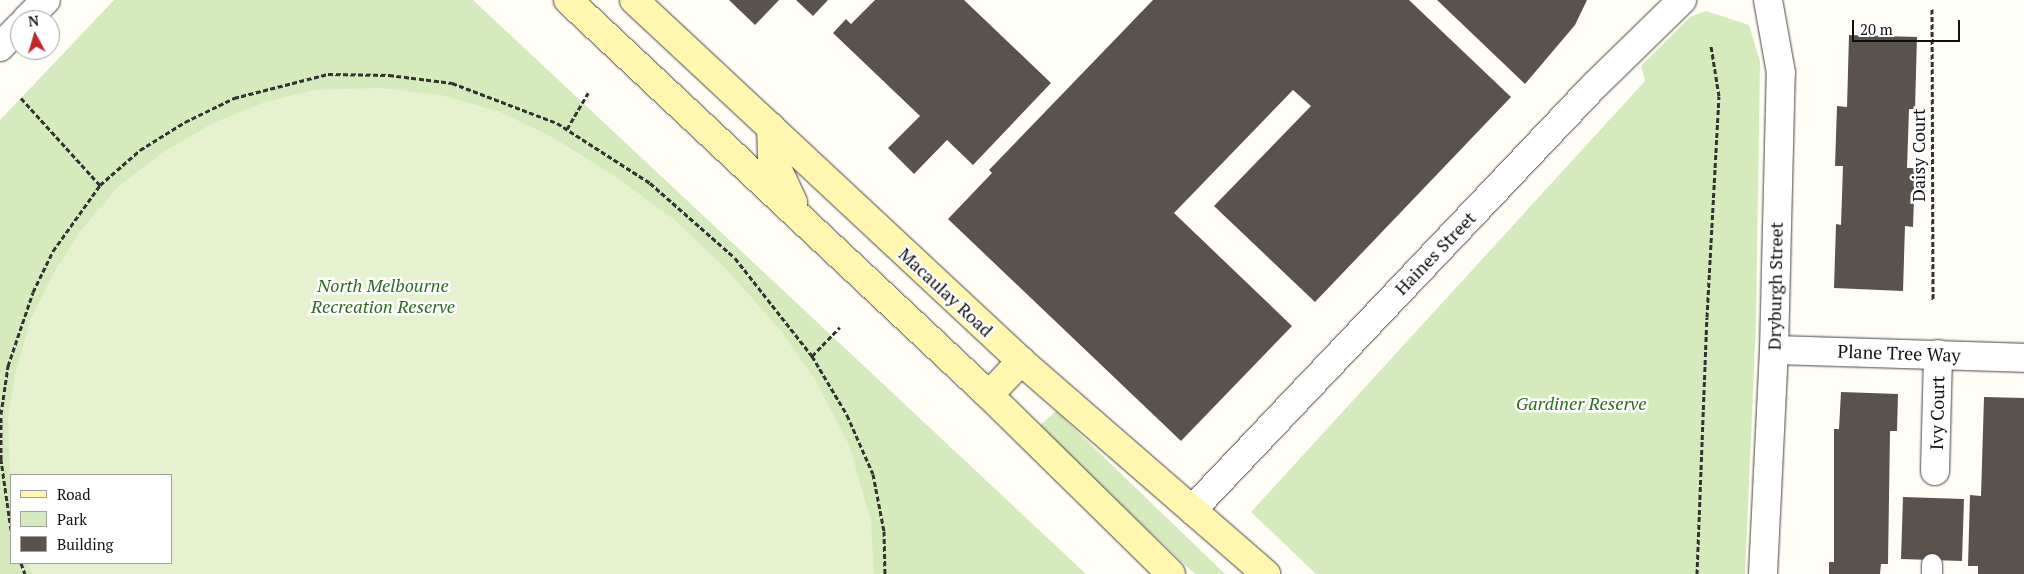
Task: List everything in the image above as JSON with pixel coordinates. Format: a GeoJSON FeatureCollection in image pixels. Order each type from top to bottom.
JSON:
{"type":"FeatureCollection","features":[{"type":"Feature","properties":{"kind":"main road"},"geometry":{"type":"LineString","coordinates":[[568,0],[989,395],[1171,574]]}},
{"type":"Feature","properties":{"kind":"main road","name":"Macaulay Road"},"geometry":{"type":"LineString","coordinates":[[634,0],[1021,361],[1266,574]]}},
{"type":"Feature","properties":{"kind":"main road"},"geometry":{"type":"LineString","coordinates":[[771,127],[772,158],[800,217]]}},
{"type":"Feature","properties":{"kind":"main road"},"geometry":{"type":"LineString","coordinates":[[989,395],[1021,361]]}},
{"type":"Feature","properties":{"kind":"street"},"geometry":{"type":"LineString","coordinates":[[36,10],[46,0]]}},
{"type":"Feature","properties":{"kind":"street","name":"Haines Street"},"geometry":{"type":"LineString","coordinates":[[1192,510],[1594,86],[1682,0]]}},
{"type":"Feature","properties":{"kind":"street","name":"Dryburgh Street"},"geometry":{"type":"LineString","coordinates":[[1763,574],[1774,350],[1781,73],[1768,0]]}},
{"type":"Feature","properties":{"kind":"street"},"geometry":{"type":"LineString","coordinates":[[0,47],[10,36]]}},
{"type":"Feature","properties":{"kind":"street","name":"Plane Tree Way"},"geometry":{"type":"LineString","coordinates":[[1774,350],[2024,358]]}},
{"type":"Feature","properties":{"kind":"street","name":"Ivy Court"},"geometry":{"type":"LineString","coordinates":[[1935,471],[1938,354]]}},
{"type":"Feature","properties":{"kind":"path","name":"Daisy Court"},"geometry":{"type":"LineString","coordinates":[[1932,9],[1933,300]]}},
{"type":"Feature","properties":{"kind":"path"},"geometry":{"type":"LineString","coordinates":[[1698,574],[1719,96],[1711,46]]}},
{"type":"Feature","properties":{"kind":"path"},"geometry":{"type":"LineString","coordinates":[[10,523],[1,460],[1,414],[8,366],[18,330],[49,259],[100,185],[140,150],[185,122],[226,102],[282,84],[328,74],[389,75],[452,82],[510,103],[567,129],[650,183],[692,218],[735,258],[812,356],[847,415],[873,474],[884,531],[885,574]]}},
{"type":"Feature","properties":{"kind":"path"},"geometry":{"type":"LineString","coordinates":[[567,129],[588,93]]}},
{"type":"Feature","properties":{"kind":"path"},"geometry":{"type":"LineString","coordinates":[[21,98],[100,185]]}},
{"type":"Feature","properties":{"kind":"path"},"geometry":{"type":"LineString","coordinates":[[812,356],[840,328]]}},
{"type":"Feature","properties":{"kind":"green space","name":"North Melbourne Recreation Reserve"},"geometry":{"type":"Polygon","coordinates":[[[114,0],[473,0],[1086,574],[0,574],[0,120],[57,60],[60,60],[60,57],[114,0]]]}},
{"type":"Feature","properties":{"kind":"green space","name":"Gardiner Reserve"},"geometry":{"type":"Polygon","coordinates":[[[1706,11],[1749,25],[1760,61],[1756,324],[1745,574],[1316,574],[1251,512],[1645,81],[1641,66],[1690,17],[1706,11]]]}},
{"type":"Feature","properties":{"kind":"green space","name":"North Melbourne Recreation Reserve"},"geometry":{"type":"Polygon","coordinates":[[[380,88],[441,95],[500,112],[554,138],[619,179],[676,221],[727,270],[781,331],[816,381],[849,445],[871,521],[874,574],[32,574],[28,564],[172,564],[172,474],[10,474],[8,418],[15,375],[30,321],[53,274],[81,230],[119,186],[162,153],[213,123],[265,102],[314,90],[380,88]]]}},
{"type":"Feature","properties":{"kind":"green space"},"geometry":{"type":"Polygon","coordinates":[[[1056,411],[1225,574],[1195,574],[1038,427],[1056,411]]]}},
{"type":"Feature","properties":{"kind":"building"},"geometry":{"type":"Polygon","coordinates":[[[729,0],[779,0],[755,25],[729,0]]]}},
{"type":"Feature","properties":{"kind":"building"},"geometry":{"type":"Polygon","coordinates":[[[796,0],[828,0],[813,16],[796,0]]]}},
{"type":"Feature","properties":{"kind":"building"},"geometry":{"type":"Polygon","coordinates":[[[875,0],[964,0],[1051,83],[973,165],[947,140],[914,174],[888,148],[920,116],[833,33],[846,19],[851,24],[875,0]]]}},
{"type":"Feature","properties":{"kind":"building"},"geometry":{"type":"Polygon","coordinates":[[[1153,0],[1409,0],[1511,97],[1315,302],[1214,206],[1311,106],[1293,90],[1174,213],[1292,326],[1181,441],[948,219],[992,173],[989,170],[1153,0]]]}},
{"type":"Feature","properties":{"kind":"building"},"geometry":{"type":"Polygon","coordinates":[[[1437,0],[1587,0],[1575,25],[1525,84],[1437,0]]]}},
{"type":"Feature","properties":{"kind":"building"},"geometry":{"type":"Polygon","coordinates":[[[1849,35],[1917,37],[1915,109],[1909,109],[1907,168],[1915,168],[1913,227],[1905,226],[1903,291],[1834,288],[1836,224],[1841,225],[1843,166],[1835,166],[1837,106],[1847,107],[1849,35]]]}},
{"type":"Feature","properties":{"kind":"building"},"geometry":{"type":"Polygon","coordinates":[[[1841,392],[1898,394],[1897,431],[1890,431],[1888,564],[1881,564],[1880,574],[1829,574],[1829,562],[1834,562],[1834,429],[1839,429],[1841,392]]]}},
{"type":"Feature","properties":{"kind":"building"},"geometry":{"type":"Polygon","coordinates":[[[1984,397],[2024,398],[2024,574],[1978,574],[1978,566],[1968,566],[1970,495],[1981,496],[1984,397]]]}},
{"type":"Feature","properties":{"kind":"building"},"geometry":{"type":"Polygon","coordinates":[[[1903,497],[1964,499],[1962,561],[1901,559],[1903,497]]]}}]}
